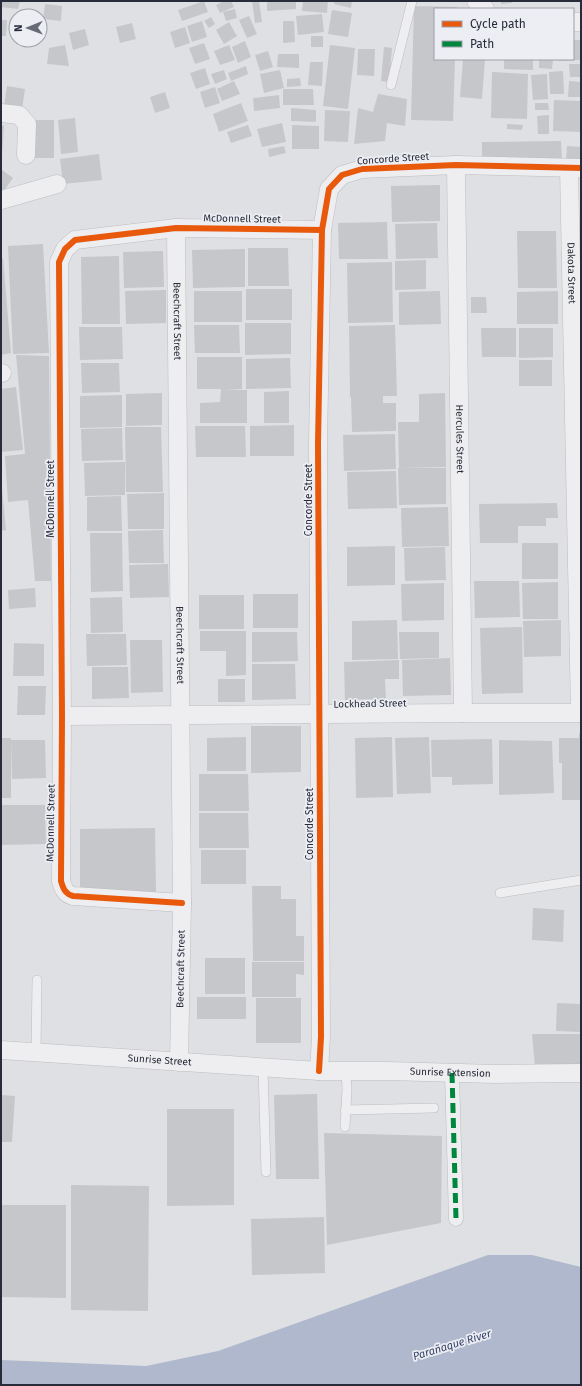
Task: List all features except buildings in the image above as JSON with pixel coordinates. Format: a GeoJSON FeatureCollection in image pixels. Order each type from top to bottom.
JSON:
{"type":"FeatureCollection","features":[{"type":"Feature","properties":{"kind":"street"},"geometry":{"type":"LineString","coordinates":[[476,1],[484,8]]}},
{"type":"Feature","properties":{"kind":"street"},"geometry":{"type":"LineString","coordinates":[[1,113],[19,115],[25,120],[27,124],[26,155]]}},
{"type":"Feature","properties":{"kind":"street","name":"Concorde Street"},"geometry":{"type":"LineString","coordinates":[[319,1071],[321,1037],[318,443],[322,230],[329,189],[342,175],[362,169],[456,165],[575,168]]}},
{"type":"Feature","properties":{"kind":"street","name":"Hercules Street"},"geometry":{"type":"LineString","coordinates":[[456,165],[463,713]]}},
{"type":"Feature","properties":{"kind":"street","name":"Dakota Street"},"geometry":{"type":"LineString","coordinates":[[575,168],[580,713]]}},
{"type":"Feature","properties":{"kind":"street"},"geometry":{"type":"LineString","coordinates":[[1,200],[57,184]]}},
{"type":"Feature","properties":{"kind":"street","name":"McDonnell Street"},"geometry":{"type":"LineString","coordinates":[[182,903],[73,896],[68,895],[65,892],[61,881],[62,716],[59,262],[65,249],[75,240],[176,228],[322,230]]}},
{"type":"Feature","properties":{"kind":"street","name":"Beechcraft Street"},"geometry":{"type":"LineString","coordinates":[[176,228],[182,714],[182,903],[179,1062]]}},
{"type":"Feature","properties":{"kind":"street","name":"Lockhead Street"},"geometry":{"type":"LineString","coordinates":[[62,716],[182,714],[320,715],[580,713]]}},
{"type":"Feature","properties":{"kind":"street","name":"Sunrise Street"},"geometry":{"type":"LineString","coordinates":[[1,1050],[319,1071]]}},
{"type":"Feature","properties":{"kind":"street","name":"Sunrise Extension"},"geometry":{"type":"LineString","coordinates":[[319,1071],[496,1074],[581,1073]]}},
{"type":"Feature","properties":{"kind":"street"},"geometry":{"type":"LineString","coordinates":[[452,1073],[456,1219]]}},
{"type":"Feature","properties":{"kind":"lane"},"geometry":{"type":"LineString","coordinates":[[391,85],[412,1]]}},
{"type":"Feature","properties":{"kind":"lane"},"geometry":{"type":"LineString","coordinates":[[500,893],[581,880]]}},
{"type":"Feature","properties":{"kind":"lane"},"geometry":{"type":"LineString","coordinates":[[36,1053],[37,980]]}},
{"type":"Feature","properties":{"kind":"lane"},"geometry":{"type":"LineString","coordinates":[[263,1068],[266,1172]]}},
{"type":"Feature","properties":{"kind":"lane"},"geometry":{"type":"LineString","coordinates":[[345,1127],[346,1072]]}},
{"type":"Feature","properties":{"kind":"lane"},"geometry":{"type":"LineString","coordinates":[[346,1110],[434,1108]]}},
{"type":"Feature","properties":{"kind":"water","name":"Parañaque River"},"geometry":{"type":"Polygon","coordinates":[[[488,1255],[532,1255],[581,1267],[581,1385],[1,1385],[1,1360],[146,1366],[218,1351],[488,1255]]]}},
{"type":"Feature","properties":{"kind":"marked path"},"geometry":{"type":"LineString","coordinates":[[452,1073],[456,1219]]}},
{"type":"Feature","properties":{"kind":"cycle path"},"geometry":{"type":"LineString","coordinates":[[319,1071],[321,1037],[318,443],[322,230],[329,189],[342,175],[362,169],[456,165],[581,168]]}},
{"type":"Feature","properties":{"kind":"cycle path"},"geometry":{"type":"LineString","coordinates":[[182,903],[73,896],[66,892],[61,881],[62,716],[59,262],[65,249],[75,240],[176,228],[322,230]]}}]}
